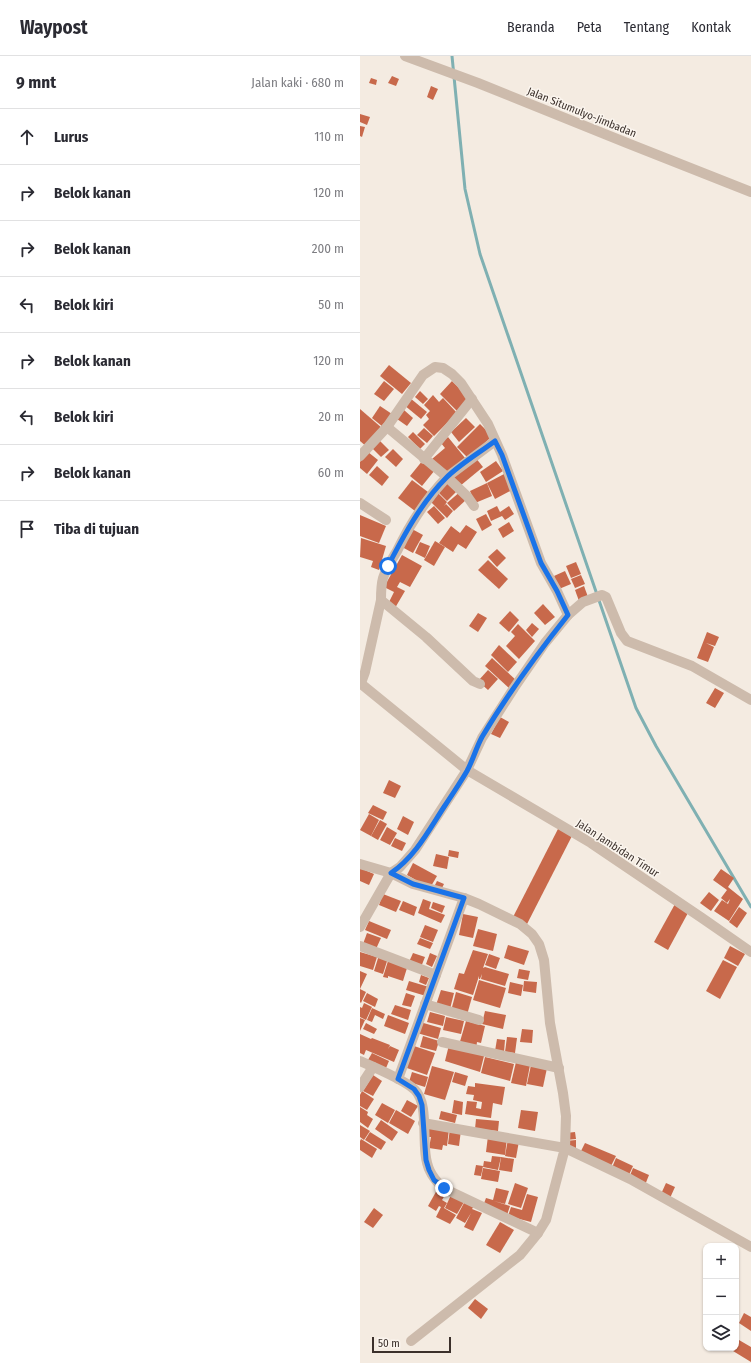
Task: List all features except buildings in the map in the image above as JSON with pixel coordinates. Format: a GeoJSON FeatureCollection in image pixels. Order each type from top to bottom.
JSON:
{"type":"FeatureCollection","features":[{"type":"Feature","properties":{"kind":"street","name":"Jalan Situmulyo-Jimbadan"},"geometry":{"type":"LineString","coordinates":[[405,56],[478,83],[751,192]]}},
{"type":"Feature","properties":{"kind":"street"},"geometry":{"type":"LineString","coordinates":[[360,456],[387,427],[422,375],[435,367],[443,368],[452,374],[461,383],[488,424],[502,455],[541,563],[557,591],[568,615]]}},
{"type":"Feature","properties":{"kind":"street"},"geometry":{"type":"LineString","coordinates":[[424,459],[472,399]]}},
{"type":"Feature","properties":{"kind":"street"},"geometry":{"type":"LineString","coordinates":[[387,427],[468,496],[474,506]]}},
{"type":"Feature","properties":{"kind":"street"},"geometry":{"type":"LineString","coordinates":[[360,683],[365,672],[381,600],[383,579],[404,535],[419,511],[438,486],[447,477],[495,441]]}},
{"type":"Feature","properties":{"kind":"street"},"geometry":{"type":"LineString","coordinates":[[360,503],[386,520]]}},
{"type":"Feature","properties":{"kind":"street"},"geometry":{"type":"LineString","coordinates":[[360,927],[391,873],[400,867],[415,850],[467,770],[482,738],[514,688],[545,643],[568,615],[583,602],[599,596],[606,597],[620,633],[627,641],[692,666],[751,700]]}},
{"type":"Feature","properties":{"kind":"street"},"geometry":{"type":"LineString","coordinates":[[381,600],[426,637],[473,681],[480,684]]}},
{"type":"Feature","properties":{"kind":"street","name":"Jalan Jambidan Timur"},"geometry":{"type":"LineString","coordinates":[[360,683],[467,770],[591,843],[751,952]]}},
{"type":"Feature","properties":{"kind":"street"},"geometry":{"type":"LineString","coordinates":[[360,864],[391,873],[413,884],[464,898],[520,924],[532,934],[539,944],[544,960],[550,1023],[559,1068],[566,1116],[565,1148],[546,1220],[538,1233],[520,1255],[411,1341]]}},
{"type":"Feature","properties":{"kind":"street"},"geometry":{"type":"LineString","coordinates":[[398,1079],[464,898]]}},
{"type":"Feature","properties":{"kind":"street"},"geometry":{"type":"LineString","coordinates":[[360,946],[436,975]]}},
{"type":"Feature","properties":{"kind":"street"},"geometry":{"type":"LineString","coordinates":[[425,1004],[479,1020]]}},
{"type":"Feature","properties":{"kind":"street"},"geometry":{"type":"LineString","coordinates":[[442,1042],[559,1068]]}},
{"type":"Feature","properties":{"kind":"street"},"geometry":{"type":"LineString","coordinates":[[360,1061],[398,1079],[414,1089],[419,1096],[422,1105],[426,1160],[434,1180],[444,1188],[538,1233]]}},
{"type":"Feature","properties":{"kind":"street"},"geometry":{"type":"LineString","coordinates":[[360,1087],[373,1067]]}},
{"type":"Feature","properties":{"kind":"street"},"geometry":{"type":"LineString","coordinates":[[423,1123],[565,1148],[630,1179],[751,1248]]}},
{"type":"Feature","properties":{"kind":"waterway"},"geometry":{"type":"LineString","coordinates":[[452,56],[465,189],[480,254],[636,708],[656,746],[751,907]]}},
{"type":"Feature","properties":{"kind":"route"},"geometry":{"type":"LineString","coordinates":[[388,566],[404,535],[419,511],[438,486],[447,477],[495,441],[502,455],[541,563],[557,591],[568,615],[545,643],[514,688],[482,738],[467,770],[433,824],[406,861],[391,873],[413,884],[464,898],[398,1079],[414,1089],[419,1096],[422,1105],[426,1160],[434,1180],[444,1188]]}}]}
